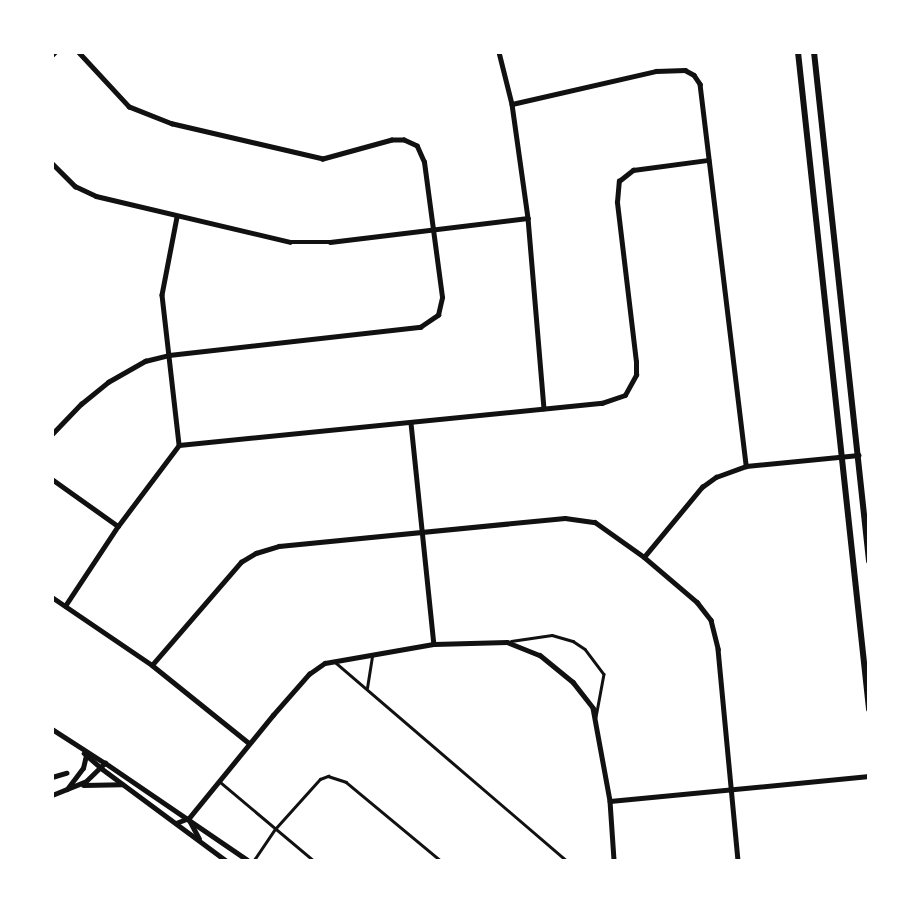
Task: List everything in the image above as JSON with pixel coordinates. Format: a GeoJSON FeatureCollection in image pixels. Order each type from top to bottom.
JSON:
{"type":"FeatureCollection","features":[{"type":"Feature","properties":{"kind":"main road"},"geometry":{"type":"LineString","coordinates":[[798,52],[869,709]]}},
{"type":"Feature","properties":{"kind":"main road"},"geometry":{"type":"LineString","coordinates":[[814,52],[869,561]]}},
{"type":"Feature","properties":{"kind":"street"},"geometry":{"type":"LineString","coordinates":[[52,434],[81,404],[108,382],[145,361],[169,355],[404,330],[428,324],[438,315],[442,297],[422,153],[411,143],[392,140],[323,159],[172,124],[129,107],[78,52]]}},
{"type":"Feature","properties":{"kind":"street"},"geometry":{"type":"LineString","coordinates":[[499,52],[512,104],[528,218],[544,408]]}},
{"type":"Feature","properties":{"kind":"street"},"geometry":{"type":"LineString","coordinates":[[512,104],[656,71],[685,71],[694,75],[700,83],[746,466]]}},
{"type":"Feature","properties":{"kind":"street"},"geometry":{"type":"LineString","coordinates":[[179,445],[618,400],[632,387],[636,375],[617,202],[621,176],[645,168],[708,160]]}},
{"type":"Feature","properties":{"kind":"street"},"geometry":{"type":"LineString","coordinates":[[52,163],[67,180],[85,192],[271,239],[309,244],[528,218]]}},
{"type":"Feature","properties":{"kind":"street"},"geometry":{"type":"LineString","coordinates":[[65,606],[118,526],[179,445],[162,285],[177,217]]}},
{"type":"Feature","properties":{"kind":"street"},"geometry":{"type":"LineString","coordinates":[[411,423],[434,644]]}},
{"type":"Feature","properties":{"kind":"street"},"geometry":{"type":"LineString","coordinates":[[644,557],[708,482],[746,466],[858,455]]}},
{"type":"Feature","properties":{"kind":"street"},"geometry":{"type":"LineString","coordinates":[[52,479],[118,526]]}},
{"type":"Feature","properties":{"kind":"street"},"geometry":{"type":"LineString","coordinates":[[152,665],[240,562],[256,553],[279,546],[581,519],[610,530],[697,601],[711,620],[719,649],[738,860]]}},
{"type":"Feature","properties":{"kind":"street"},"geometry":{"type":"LineString","coordinates":[[52,597],[152,665],[249,743]]}},
{"type":"Feature","properties":{"kind":"street"},"geometry":{"type":"LineString","coordinates":[[176,823],[189,818],[309,674],[333,660],[434,644],[508,642],[540,655],[586,696],[596,718],[610,802],[614,860]]}},
{"type":"Feature","properties":{"kind":"street"},"geometry":{"type":"LineString","coordinates":[[52,729],[225,860]]}},
{"type":"Feature","properties":{"kind":"street"},"geometry":{"type":"LineString","coordinates":[[67,739],[86,755],[189,818],[247,860]]}},
{"type":"Feature","properties":{"kind":"street"},"geometry":{"type":"LineString","coordinates":[[65,791],[79,775],[86,755]]}},
{"type":"Feature","properties":{"kind":"street"},"geometry":{"type":"LineString","coordinates":[[75,788],[104,766]]}},
{"type":"Feature","properties":{"kind":"street"},"geometry":{"type":"LineString","coordinates":[[52,777],[66,773]]}},
{"type":"Feature","properties":{"kind":"street"},"geometry":{"type":"LineString","coordinates":[[610,802],[869,776]]}},
{"type":"Feature","properties":{"kind":"street"},"geometry":{"type":"LineString","coordinates":[[52,795],[100,782],[125,784]]}},
{"type":"Feature","properties":{"kind":"street"},"geometry":{"type":"LineString","coordinates":[[189,818],[201,842]]}},
{"type":"Feature","properties":{"kind":"lane"},"geometry":{"type":"LineString","coordinates":[[508,642],[552,635],[573,641],[585,649],[604,674],[596,718]]}},
{"type":"Feature","properties":{"kind":"lane"},"geometry":{"type":"LineString","coordinates":[[367,689],[373,653]]}},
{"type":"Feature","properties":{"kind":"lane"},"geometry":{"type":"LineString","coordinates":[[333,660],[566,860]]}},
{"type":"Feature","properties":{"kind":"lane"},"geometry":{"type":"LineString","coordinates":[[254,860],[275,829],[320,779],[336,776],[440,860]]}},
{"type":"Feature","properties":{"kind":"lane"},"geometry":{"type":"LineString","coordinates":[[218,780],[313,860]]}}]}
